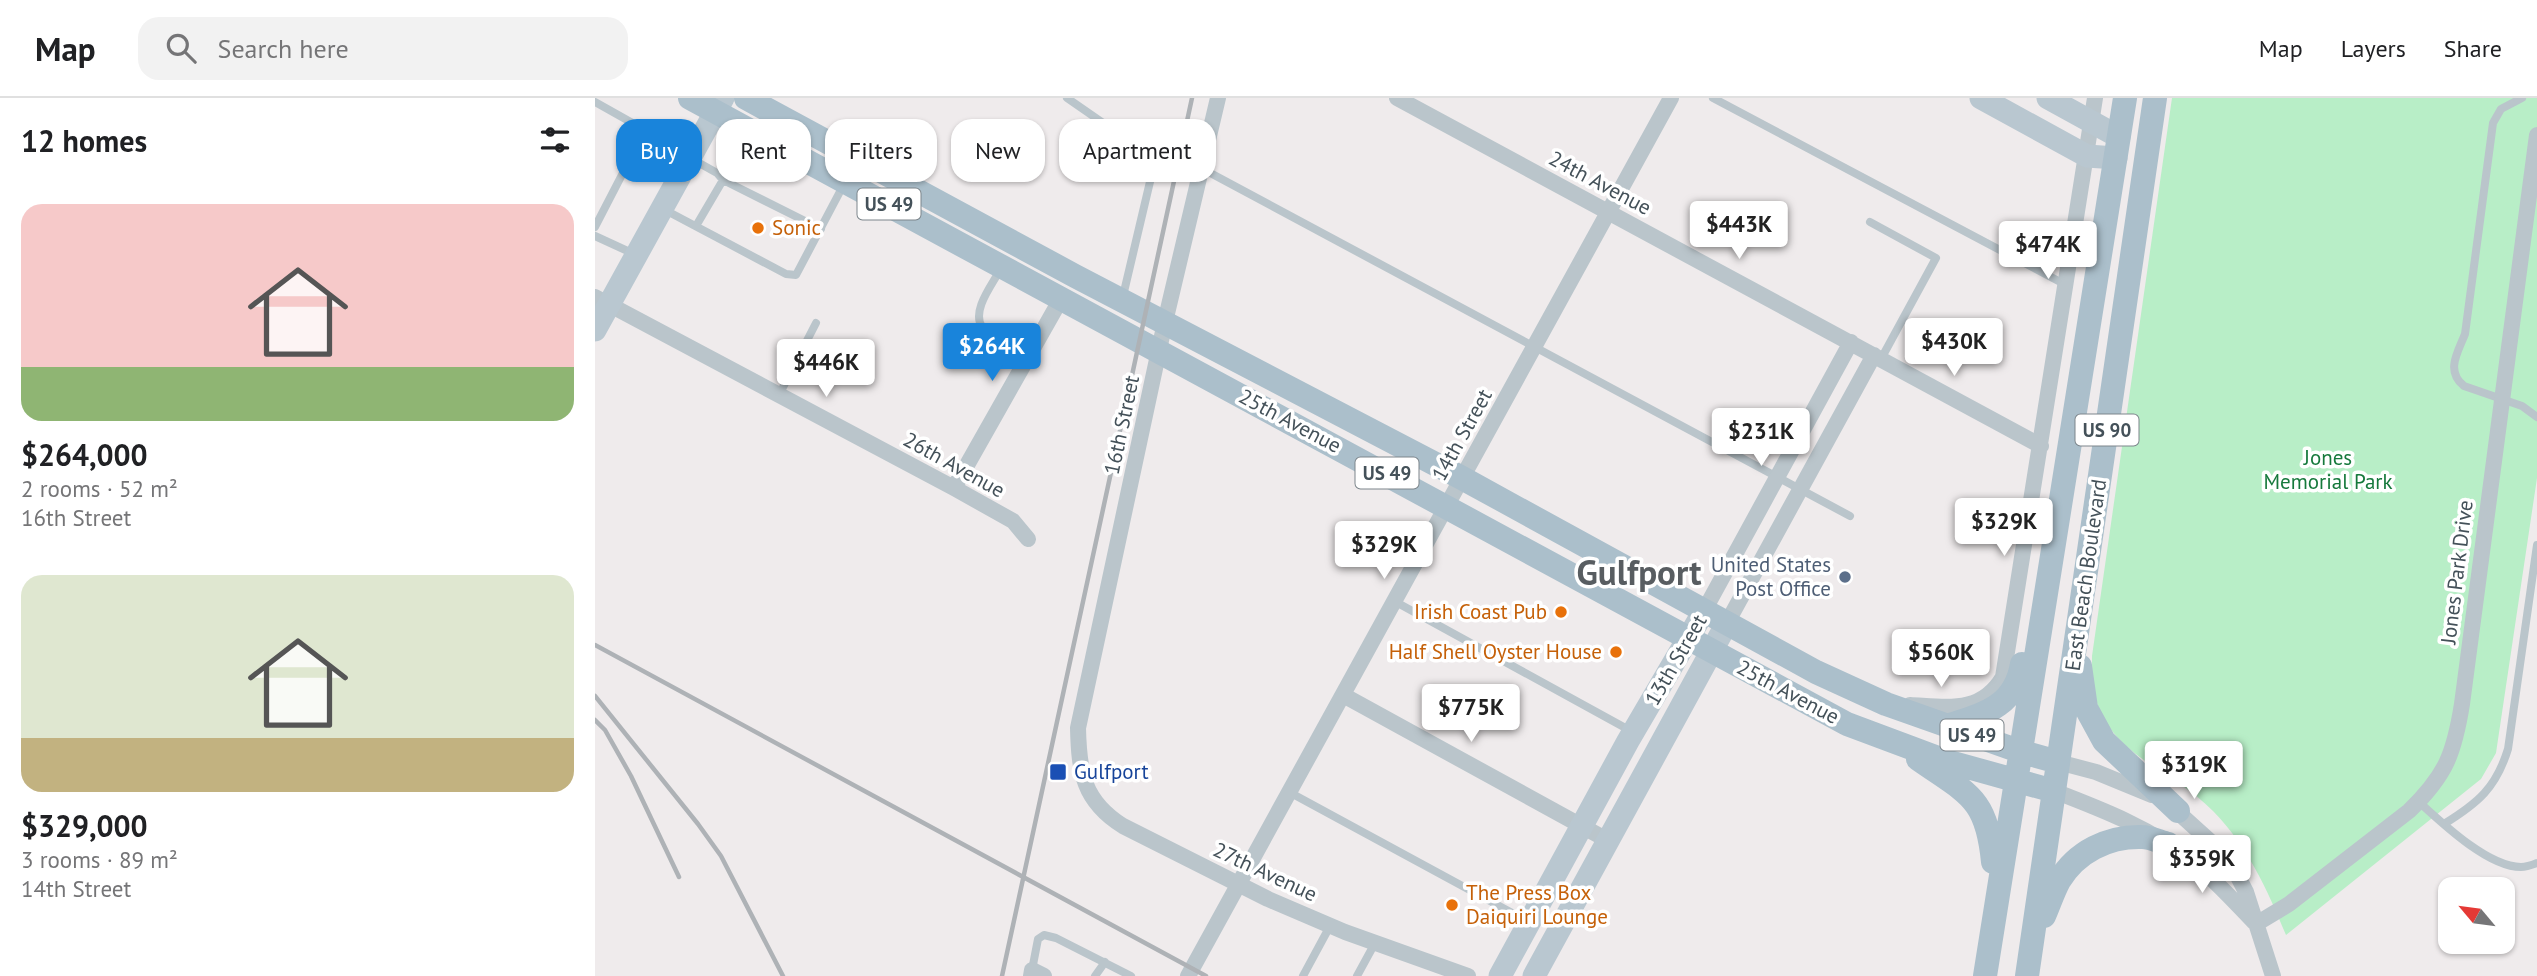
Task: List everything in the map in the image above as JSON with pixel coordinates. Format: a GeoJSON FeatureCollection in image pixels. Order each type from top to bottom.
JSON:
{"type":"FeatureCollection","features":[{"type":"Feature","properties":{"kind":"main road","name":"25th Avenue"},"geometry":{"type":"LineString","coordinates":[[690,98],[719,105],[825,168]]}},
{"type":"Feature","properties":{"kind":"main road","name":"25th Avenue"},"geometry":{"type":"LineString","coordinates":[[746,98],[1462,478],[1816,672],[1886,704]]}},
{"type":"Feature","properties":{"kind":"main road","name":"East Beach Boulevard"},"geometry":{"type":"LineString","coordinates":[[2019,751],[2047,596],[2125,98]]}},
{"type":"Feature","properties":{"kind":"main road","name":"East Beach Boulevard"},"geometry":{"type":"LineString","coordinates":[[2058,762],[2155,98]]}},
{"type":"Feature","properties":{"kind":"main road","name":"25th Avenue"},"geometry":{"type":"LineString","coordinates":[[848,182],[1847,724],[1892,741]]}},
{"type":"Feature","properties":{"kind":"main road"},"geometry":{"type":"LineString","coordinates":[[1947,726],[1995,708],[2015,689],[2021,671],[2074,359],[2090,321]]}},
{"type":"Feature","properties":{"kind":"main road"},"geometry":{"type":"LineString","coordinates":[[2076,644],[2087,708],[2097,730],[2104,741],[2178,811]]}},
{"type":"Feature","properties":{"kind":"main road","name":"US 49"},"geometry":{"type":"LineString","coordinates":[[1886,704],[2058,762]]}},
{"type":"Feature","properties":{"kind":"main road"},"geometry":{"type":"LineString","coordinates":[[1892,741],[1960,788],[1979,805],[1991,839],[1996,896]]}},
{"type":"Feature","properties":{"kind":"main road","name":"US 49"},"geometry":{"type":"LineString","coordinates":[[1892,741],[1946,761],[2054,791]]}},
{"type":"Feature","properties":{"kind":"main road","name":"US 90"},"geometry":{"type":"LineString","coordinates":[[1985,976],[2019,751]]}},
{"type":"Feature","properties":{"kind":"main road","name":"US 90"},"geometry":{"type":"LineString","coordinates":[[2027,976],[2058,762]]}},
{"type":"Feature","properties":{"kind":"main road"},"geometry":{"type":"LineString","coordinates":[[2031,946],[2060,880],[2077,859],[2089,850],[2123,838],[2144,837],[2168,844]]}},
{"type":"Feature","properties":{"kind":"street","name":"16th Street"},"geometry":{"type":"LineString","coordinates":[[1213,119],[1218,98]]}},
{"type":"Feature","properties":{"kind":"street","name":"24th Avenue"},"geometry":{"type":"LineString","coordinates":[[1397,98],[2041,446]]}},
{"type":"Feature","properties":{"kind":"street","name":"14th Street"},"geometry":{"type":"LineString","coordinates":[[1188,976],[1671,98]]}},
{"type":"Feature","properties":{"kind":"street"},"geometry":{"type":"LineString","coordinates":[[1981,98],[2087,156],[2118,148]]}},
{"type":"Feature","properties":{"kind":"street"},"geometry":{"type":"LineString","coordinates":[[2048,98],[2092,122],[2118,148]]}},
{"type":"Feature","properties":{"kind":"street"},"geometry":{"type":"LineString","coordinates":[[1886,704],[1965,706],[1994,690],[2003,677],[2095,98]]}},
{"type":"Feature","properties":{"kind":"street"},"geometry":{"type":"LineString","coordinates":[[702,136],[719,105]]}},
{"type":"Feature","properties":{"kind":"street","name":"Jones Park Drive"},"geometry":{"type":"LineString","coordinates":[[2256,924],[2289,904],[2419,802],[2449,761],[2456,737],[2537,135]]}},
{"type":"Feature","properties":{"kind":"street"},"geometry":{"type":"LineString","coordinates":[[595,330],[602,301],[636,255],[677,182]]}},
{"type":"Feature","properties":{"kind":"street","name":"16th Street"},"geometry":{"type":"LineString","coordinates":[[1079,762],[1078,728],[1165,321],[1198,182]]}},
{"type":"Feature","properties":{"kind":"street"},"geometry":{"type":"LineString","coordinates":[[954,488],[1062,297]]}},
{"type":"Feature","properties":{"kind":"street","name":"26th Avenue"},"geometry":{"type":"LineString","coordinates":[[602,301],[954,488],[1013,521],[1028,539]]}},
{"type":"Feature","properties":{"kind":"street","name":"13th Street"},"geometry":{"type":"LineString","coordinates":[[1500,976],[1581,825],[1689,638],[1851,342]]}},
{"type":"Feature","properties":{"kind":"street","name":"13th Street"},"geometry":{"type":"LineString","coordinates":[[1534,976],[1800,489],[1878,357]]}},
{"type":"Feature","properties":{"kind":"street"},"geometry":{"type":"LineString","coordinates":[[1343,695],[1609,841]]}},
{"type":"Feature","properties":{"kind":"street","name":"27th Avenue"},"geometry":{"type":"LineString","coordinates":[[1079,762],[1088,790],[1106,816],[1238,885],[1331,926],[1468,976]]}},
{"type":"Feature","properties":{"kind":"street"},"geometry":{"type":"LineString","coordinates":[[2058,762],[2096,772],[2145,791],[2178,811],[2232,865],[2246,892],[2273,976]]}},
{"type":"Feature","properties":{"kind":"street"},"geometry":{"type":"LineString","coordinates":[[2054,791],[2090,805],[2168,844],[2219,885],[2256,924]]}},
{"type":"Feature","properties":{"kind":"lane"},"geometry":{"type":"LineString","coordinates":[[1067,98],[1119,134],[1153,169],[1122,299]]}},
{"type":"Feature","properties":{"kind":"lane"},"geometry":{"type":"LineString","coordinates":[[1713,98],[2066,286]]}},
{"type":"Feature","properties":{"kind":"lane"},"geometry":{"type":"LineString","coordinates":[[2522,98],[2501,109],[2493,123],[2465,334],[2453,362],[2453,371],[2464,386],[2501,397],[2522,406],[2537,417]]}},
{"type":"Feature","properties":{"kind":"lane"},"geometry":{"type":"LineString","coordinates":[[595,228],[641,138],[636,125],[596,101]]}},
{"type":"Feature","properties":{"kind":"lane"},"geometry":{"type":"LineString","coordinates":[[1216,177],[1850,516]]}},
{"type":"Feature","properties":{"kind":"lane"},"geometry":{"type":"LineString","coordinates":[[696,226],[722,182]]}},
{"type":"Feature","properties":{"kind":"lane"},"geometry":{"type":"LineString","coordinates":[[727,182],[821,229]]}},
{"type":"Feature","properties":{"kind":"lane"},"geometry":{"type":"LineString","coordinates":[[662,209],[786,274],[796,275],[845,182]]}},
{"type":"Feature","properties":{"kind":"lane"},"geometry":{"type":"LineString","coordinates":[[1870,222],[1936,258],[1878,357]]}},
{"type":"Feature","properties":{"kind":"lane"},"geometry":{"type":"LineString","coordinates":[[595,236],[636,255]]}},
{"type":"Feature","properties":{"kind":"lane"},"geometry":{"type":"LineString","coordinates":[[1003,265],[978,311],[978,320],[982,327],[1031,353]]}},
{"type":"Feature","properties":{"kind":"lane"},"geometry":{"type":"LineString","coordinates":[[779,395],[816,323]]}},
{"type":"Feature","properties":{"kind":"lane"},"geometry":{"type":"LineString","coordinates":[[2444,824],[2481,798],[2494,784],[2501,770],[2508,749],[2537,545]]}},
{"type":"Feature","properties":{"kind":"lane"},"geometry":{"type":"LineString","coordinates":[[1394,601],[1633,733]]}},
{"type":"Feature","properties":{"kind":"lane"},"geometry":{"type":"LineString","coordinates":[[1289,792],[1528,922]]}},
{"type":"Feature","properties":{"kind":"lane"},"geometry":{"type":"LineString","coordinates":[[2419,802],[2473,846],[2510,866],[2524,867],[2537,863]]}},
{"type":"Feature","properties":{"kind":"lane"},"geometry":{"type":"LineString","coordinates":[[1303,976],[1331,926]]}},
{"type":"Feature","properties":{"kind":"lane"},"geometry":{"type":"LineString","coordinates":[[1036,974],[1038,939],[1044,935],[1056,938],[1131,976]]}},
{"type":"Feature","properties":{"kind":"lane"},"geometry":{"type":"LineString","coordinates":[[1357,976],[1375,943]]}},
{"type":"Feature","properties":{"kind":"lane"},"geometry":{"type":"LineString","coordinates":[[1095,976],[1105,962]]}},
{"type":"Feature","properties":{"kind":"green space","name":"Jones Memorial Park"},"geometry":{"type":"Polygon","coordinates":[[[2172,98],[2537,98],[2537,478],[2496,753],[2481,779],[2286,935],[2264,885],[2237,839],[2196,796],[2125,745],[2111,730],[2100,711],[2092,684],[2092,656],[2172,98]]]}},
{"type":"Feature","properties":{"kind":"railway"},"geometry":{"type":"LineString","coordinates":[[1002,976],[1192,98]]}},
{"type":"Feature","properties":{"kind":"railway"},"geometry":{"type":"LineString","coordinates":[[595,645],[1206,976]]}},
{"type":"Feature","properties":{"kind":"railway"},"geometry":{"type":"LineString","coordinates":[[595,696],[721,856],[783,976]]}},
{"type":"Feature","properties":{"kind":"railway"},"geometry":{"type":"LineString","coordinates":[[595,720],[605,730],[631,776],[679,877]]}},
{"type":"Feature","properties":{"kind":"place","name":"Sonic"},"geometry":{"type":"Point","coordinates":[758,228]}},
{"type":"Feature","properties":{"kind":"place","name":"United States Post Office"},"geometry":{"type":"Point","coordinates":[1845,577]}},
{"type":"Feature","properties":{"kind":"place","name":"Irish Coast Pub"},"geometry":{"type":"Point","coordinates":[1561,612]}},
{"type":"Feature","properties":{"kind":"place","name":"Half Shell Oyster House"},"geometry":{"type":"Point","coordinates":[1616,652]}},
{"type":"Feature","properties":{"kind":"place","name":"Gulfport"},"geometry":{"type":"Point","coordinates":[1058,772]}},
{"type":"Feature","properties":{"kind":"place","name":"The Press Box Daiquiri Lounge"},"geometry":{"type":"Point","coordinates":[1452,905]}},
{"type":"Feature","properties":{"kind":"district","name":"Gulfport"},"geometry":{"type":"Point","coordinates":[1639,573]}}]}
